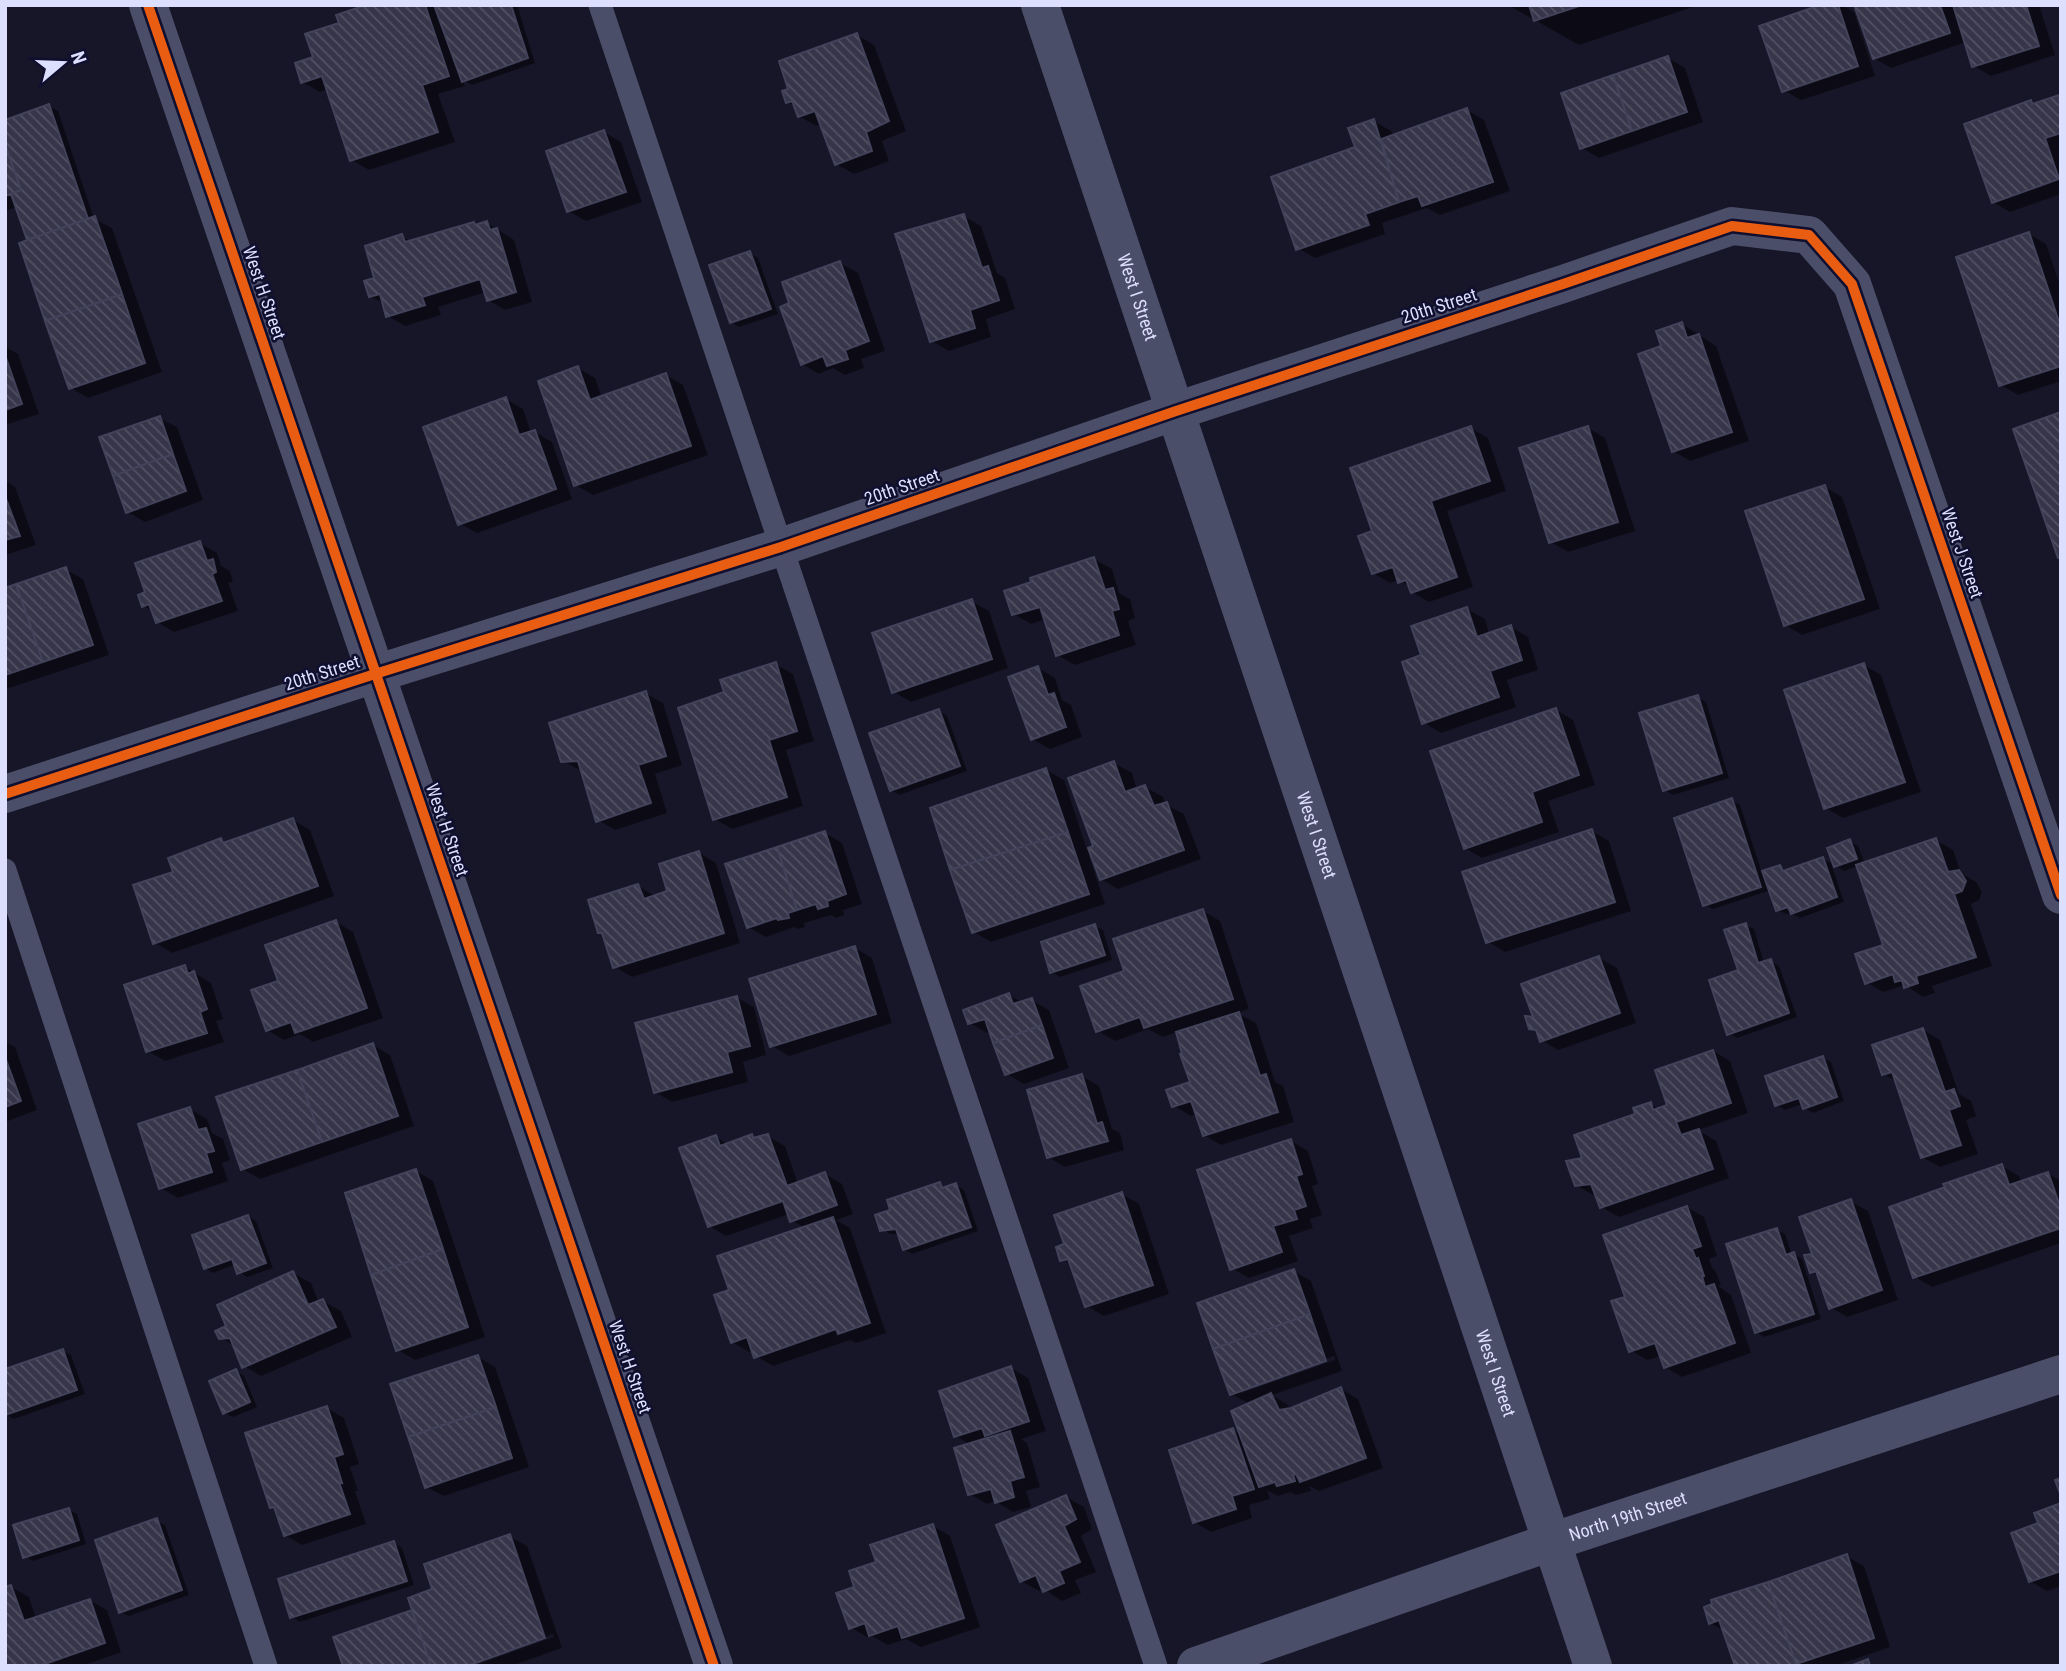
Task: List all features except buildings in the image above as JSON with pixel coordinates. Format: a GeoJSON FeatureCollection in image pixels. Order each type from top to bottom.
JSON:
{"type":"FeatureCollection","features":[{"type":"Feature","properties":{"kind":"street","name":"West H Street"},"geometry":{"type":"LineString","coordinates":[[148,5],[714,1666]]}},
{"type":"Feature","properties":{"kind":"street","name":"West I Street"},"geometry":{"type":"LineString","coordinates":[[1040,5],[1593,1666]]}},
{"type":"Feature","properties":{"kind":"street","name":"20th Street"},"geometry":{"type":"LineString","coordinates":[[5,794],[375,674],[781,547],[1176,411],[1732,226],[1809,235]]}},
{"type":"Feature","properties":{"kind":"street","name":"West J Street"},"geometry":{"type":"LineString","coordinates":[[1809,235],[1852,284],[2061,895]]}},
{"type":"Feature","properties":{"kind":"street","name":"North 19th Street"},"geometry":{"type":"LineString","coordinates":[[1196,1666],[1551,1542],[2061,1374]]}},
{"type":"Feature","properties":{"kind":"lane"},"geometry":{"type":"LineString","coordinates":[[600,5],[1156,1666]]}},
{"type":"Feature","properties":{"kind":"lane"},"geometry":{"type":"LineString","coordinates":[[5,870],[266,1666]]}},
{"type":"Feature","properties":{"kind":"cycle path"},"geometry":{"type":"LineString","coordinates":[[148,5],[714,1666]]}},
{"type":"Feature","properties":{"kind":"cycle path"},"geometry":{"type":"LineString","coordinates":[[5,794],[375,674],[781,547],[1176,411],[1732,226],[1809,235],[1852,284],[2061,895]]}}]}
